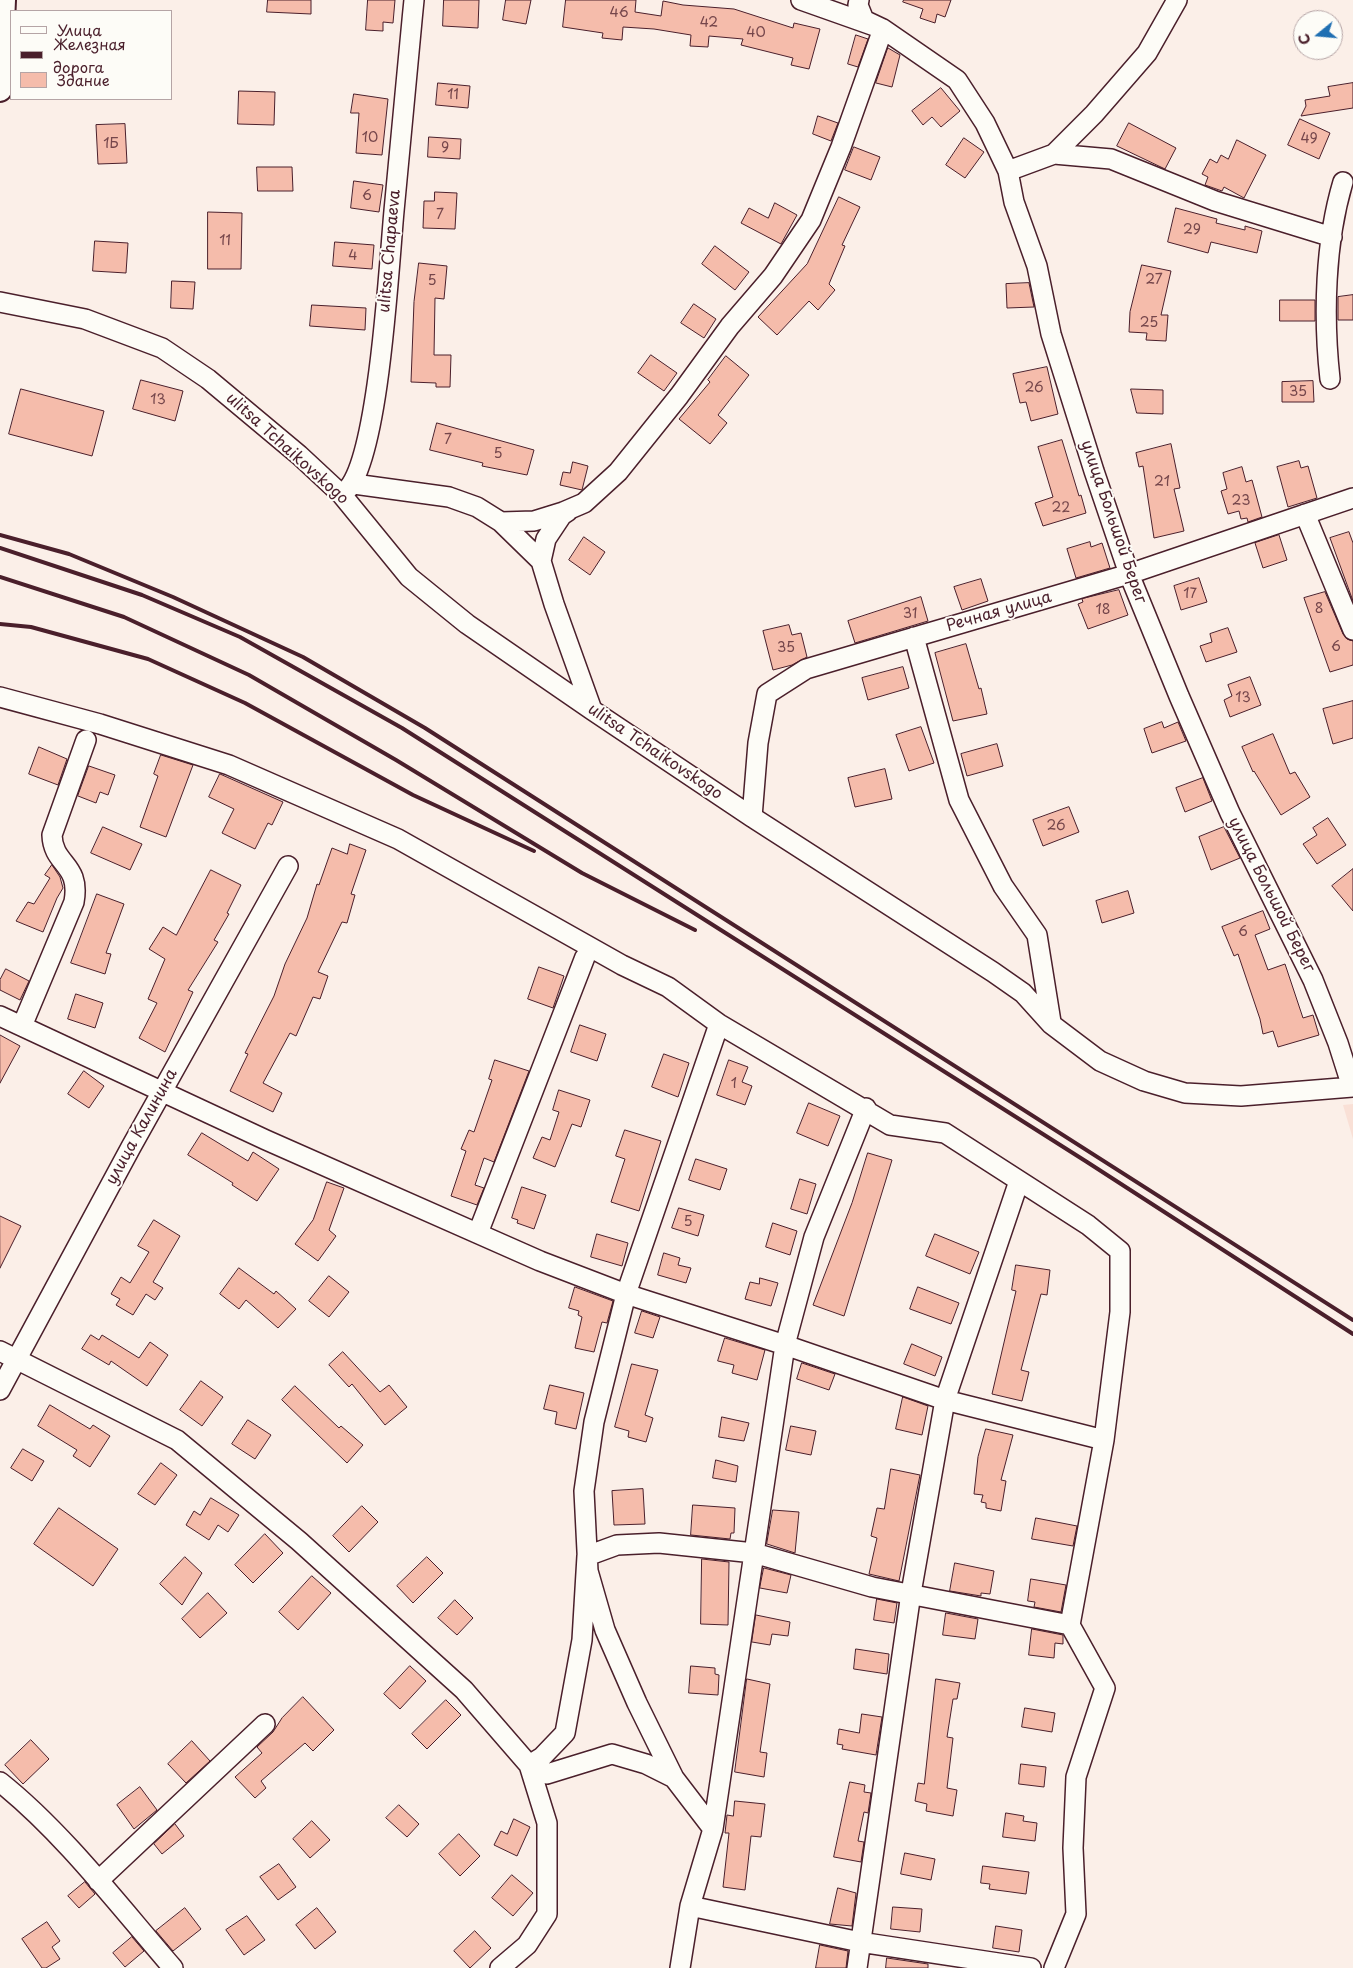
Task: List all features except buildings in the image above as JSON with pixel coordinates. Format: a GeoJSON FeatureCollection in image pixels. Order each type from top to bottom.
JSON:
{"type":"FeatureCollection","features":[{"type":"Feature","properties":{"kind":"street"},"geometry":{"type":"LineString","coordinates":[[0,90],[4,0]]}},
{"type":"Feature","properties":{"kind":"street","name":"ulitsa Chapaeva"},"geometry":{"type":"LineString","coordinates":[[348,489],[368,435],[381,357],[414,0]]}},
{"type":"Feature","properties":{"kind":"street"},"geometry":{"type":"LineString","coordinates":[[800,0],[883,29]]}},
{"type":"Feature","properties":{"kind":"street"},"geometry":{"type":"LineString","coordinates":[[859,0],[858,5],[864,20],[883,29]]}},
{"type":"Feature","properties":{"kind":"street"},"geometry":{"type":"LineString","coordinates":[[1008,171],[1054,154],[1094,114],[1147,54],[1177,0]]}},
{"type":"Feature","properties":{"kind":"street"},"geometry":{"type":"LineString","coordinates":[[541,561],[546,539],[562,515],[584,503],[618,472],[667,411],[730,326],[773,276],[811,220],[841,147],[883,29]]}},
{"type":"Feature","properties":{"kind":"street","name":"улица Большой Берег"},"geometry":{"type":"LineString","coordinates":[[883,29],[956,80],[985,123],[1008,171],[1014,202],[1037,266],[1051,334],[1094,470],[1130,574],[1179,696],[1230,812],[1314,980],[1338,1043],[1352,1087]]}},
{"type":"Feature","properties":{"kind":"street"},"geometry":{"type":"LineString","coordinates":[[1054,154],[1111,159],[1216,201],[1332,237]]}},
{"type":"Feature","properties":{"kind":"street"},"geometry":{"type":"LineString","coordinates":[[1330,379],[1326,302],[1337,200],[1343,182]]}},
{"type":"Feature","properties":{"kind":"street","name":"ulitsa Tchaikovskogo"},"geometry":{"type":"LineString","coordinates":[[3,303],[85,319],[162,348],[208,380],[299,455],[348,489],[409,577],[438,602],[592,710],[752,817],[993,972],[1023,993],[1051,1024],[1100,1060],[1144,1081],[1185,1093],[1240,1096],[1352,1087]]}},
{"type":"Feature","properties":{"kind":"street"},"geometry":{"type":"LineString","coordinates":[[348,489],[450,496],[477,507],[501,522],[541,561],[554,604],[592,710]]}},
{"type":"Feature","properties":{"kind":"street","name":"Речная улица"},"geometry":{"type":"LineString","coordinates":[[752,817],[758,743],[767,694],[806,669],[1130,574],[1353,498]]}},
{"type":"Feature","properties":{"kind":"street"},"geometry":{"type":"LineString","coordinates":[[501,522],[534,521],[584,503]]}},
{"type":"Feature","properties":{"kind":"street"},"geometry":{"type":"LineString","coordinates":[[1305,514],[1353,630]]}},
{"type":"Feature","properties":{"kind":"street"},"geometry":{"type":"LineString","coordinates":[[914,637],[959,800],[1003,886],[1037,935],[1051,1024]]}},
{"type":"Feature","properties":{"kind":"street"},"geometry":{"type":"LineString","coordinates":[[0,697],[100,724],[229,765],[398,839],[622,965],[668,987],[719,1024],[866,1108],[890,1125],[945,1133],[1088,1225],[1120,1251],[1120,1312],[1104,1440],[1070,1625],[1105,1688],[1076,1777],[1073,1848],[1076,1914],[1054,1968]]}},
{"type":"Feature","properties":{"kind":"street"},"geometry":{"type":"LineString","coordinates":[[22,1026],[74,902],[76,888],[74,876],[52,847],[52,835],[86,740]]}},
{"type":"Feature","properties":{"kind":"street","name":"улица Калинина"},"geometry":{"type":"LineString","coordinates":[[0,1390],[161,1093],[288,866]]}},
{"type":"Feature","properties":{"kind":"street"},"geometry":{"type":"LineString","coordinates":[[478,1233],[586,957]]}},
{"type":"Feature","properties":{"kind":"street"},"geometry":{"type":"LineString","coordinates":[[0,1016],[161,1093],[540,1261],[626,1294],[785,1345],[945,1400],[1104,1440]]}},
{"type":"Feature","properties":{"kind":"street"},"geometry":{"type":"LineString","coordinates":[[713,1829],[674,1778],[637,1703],[605,1630],[588,1571],[584,1491],[593,1431],[626,1294],[719,1024]]}},
{"type":"Feature","properties":{"kind":"street"},"geometry":{"type":"LineString","coordinates":[[680,1968],[690,1906],[713,1829],[785,1345],[814,1237],[866,1108]]}},
{"type":"Feature","properties":{"kind":"street"},"geometry":{"type":"LineString","coordinates":[[857,1968],[911,1593],[945,1400],[1019,1180]]}},
{"type":"Feature","properties":{"kind":"street"},"geometry":{"type":"LineString","coordinates":[[0,1351],[177,1440],[299,1541],[464,1690],[528,1765],[547,1823],[548,1914],[527,1945],[500,1968]]}},
{"type":"Feature","properties":{"kind":"street"},"geometry":{"type":"LineString","coordinates":[[587,1556],[617,1545],[659,1543],[754,1553],[872,1587],[911,1593],[963,1606],[1070,1625]]}},
{"type":"Feature","properties":{"kind":"street"},"geometry":{"type":"LineString","coordinates":[[528,1765],[542,1757],[564,1733],[582,1640],[587,1556]]}},
{"type":"Feature","properties":{"kind":"street"},"geometry":{"type":"LineString","coordinates":[[98,1881],[265,1724]]}},
{"type":"Feature","properties":{"kind":"street"},"geometry":{"type":"LineString","coordinates":[[528,1765],[547,1774],[612,1754],[646,1764],[674,1778]]}},
{"type":"Feature","properties":{"kind":"street"},"geometry":{"type":"LineString","coordinates":[[0,1782],[22,1800],[98,1881],[173,1968]]}},
{"type":"Feature","properties":{"kind":"street"},"geometry":{"type":"LineString","coordinates":[[690,1906],[860,1942],[1030,1968]]}},
{"type":"Feature","properties":{"kind":"shaded area"},"geometry":{"type":"Polygon","coordinates":[[[1353,1104],[1353,1139],[1343,1105],[1353,1104]]]}},
{"type":"Feature","properties":{"kind":"railway"},"geometry":{"type":"LineString","coordinates":[[0,535],[69,554],[173,597],[303,657],[425,728],[1353,1320]]}},
{"type":"Feature","properties":{"kind":"railway"},"geometry":{"type":"LineString","coordinates":[[0,548],[142,595],[240,637],[402,728],[1087,1162],[1353,1334]]}},
{"type":"Feature","properties":{"kind":"railway"},"geometry":{"type":"LineString","coordinates":[[0,577],[124,617],[249,675],[396,760],[582,873],[695,930]]}},
{"type":"Feature","properties":{"kind":"railway"},"geometry":{"type":"LineString","coordinates":[[0,624],[31,627],[148,659],[245,703],[413,795],[534,851]]}}]}
